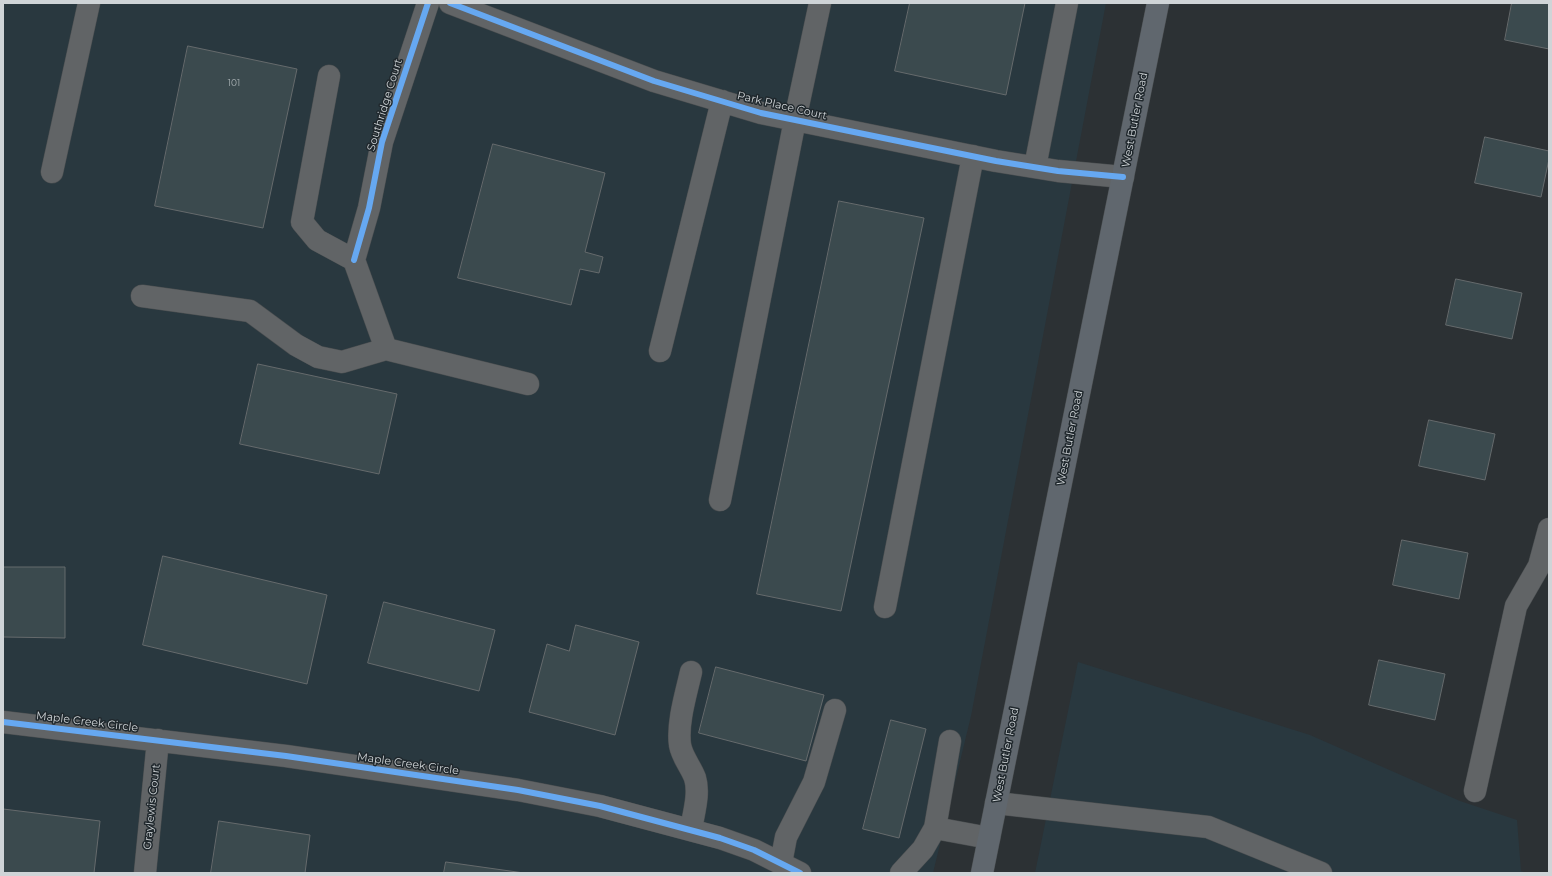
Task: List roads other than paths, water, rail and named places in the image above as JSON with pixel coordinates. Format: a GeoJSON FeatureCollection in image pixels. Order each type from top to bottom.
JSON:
{"type":"FeatureCollection","features":[{"type":"Feature","properties":{"kind":"main road","name":"West Butler Road"},"geometry":{"type":"LineString","coordinates":[[982,873],[1158,3]]}},
{"type":"Feature","properties":{"kind":"street"},"geometry":{"type":"LineString","coordinates":[[52,172],[90,3]]}},
{"type":"Feature","properties":{"kind":"street","name":"Southridge Court"},"geometry":{"type":"LineString","coordinates":[[354,260],[370,208],[382,142],[428,3]]}},
{"type":"Feature","properties":{"kind":"street","name":"Park Place Court"},"geometry":{"type":"LineString","coordinates":[[450,3],[482,9],[654,81],[761,113],[1035,168],[1123,177]]}},
{"type":"Feature","properties":{"kind":"street"},"geometry":{"type":"LineString","coordinates":[[720,500],[795,120],[820,3]]}},
{"type":"Feature","properties":{"kind":"street"},"geometry":{"type":"LineString","coordinates":[[1035,168],[1068,3]]}},
{"type":"Feature","properties":{"kind":"street"},"geometry":{"type":"LineString","coordinates":[[329,76],[302,222],[318,240],[354,260],[386,349]]}},
{"type":"Feature","properties":{"kind":"street"},"geometry":{"type":"LineString","coordinates":[[660,352],[722,101]]}},
{"type":"Feature","properties":{"kind":"street"},"geometry":{"type":"LineString","coordinates":[[885,608],[973,156]]}},
{"type":"Feature","properties":{"kind":"street"},"geometry":{"type":"LineString","coordinates":[[142,296],[250,311],[296,345],[318,357],[342,362],[386,349],[528,384]]}},
{"type":"Feature","properties":{"kind":"street"},"geometry":{"type":"LineString","coordinates":[[1474,791],[1516,606],[1539,566],[1549,529]]}},
{"type":"Feature","properties":{"kind":"street"},"geometry":{"type":"LineString","coordinates":[[691,672],[684,704],[680,745],[695,780],[696,787],[696,802],[691,830]]}},
{"type":"Feature","properties":{"kind":"street"},"geometry":{"type":"LineString","coordinates":[[781,863],[786,836],[814,782],[835,710]]}},
{"type":"Feature","properties":{"kind":"street","name":"Maple Creek Circle"},"geometry":{"type":"LineString","coordinates":[[3,722],[286,756],[518,790],[600,806],[720,838],[754,850],[800,873]]}},
{"type":"Feature","properties":{"kind":"street","name":"Graylewis Court"},"geometry":{"type":"LineString","coordinates":[[145,873],[158,740]]}},
{"type":"Feature","properties":{"kind":"street"},"geometry":{"type":"LineString","coordinates":[[901,873],[923,849],[935,828],[950,741]]}},
{"type":"Feature","properties":{"kind":"street"},"geometry":{"type":"LineString","coordinates":[[996,802],[1208,827],[1321,873]]}},
{"type":"Feature","properties":{"kind":"street"},"geometry":{"type":"LineString","coordinates":[[935,828],[989,838]]}}]}
